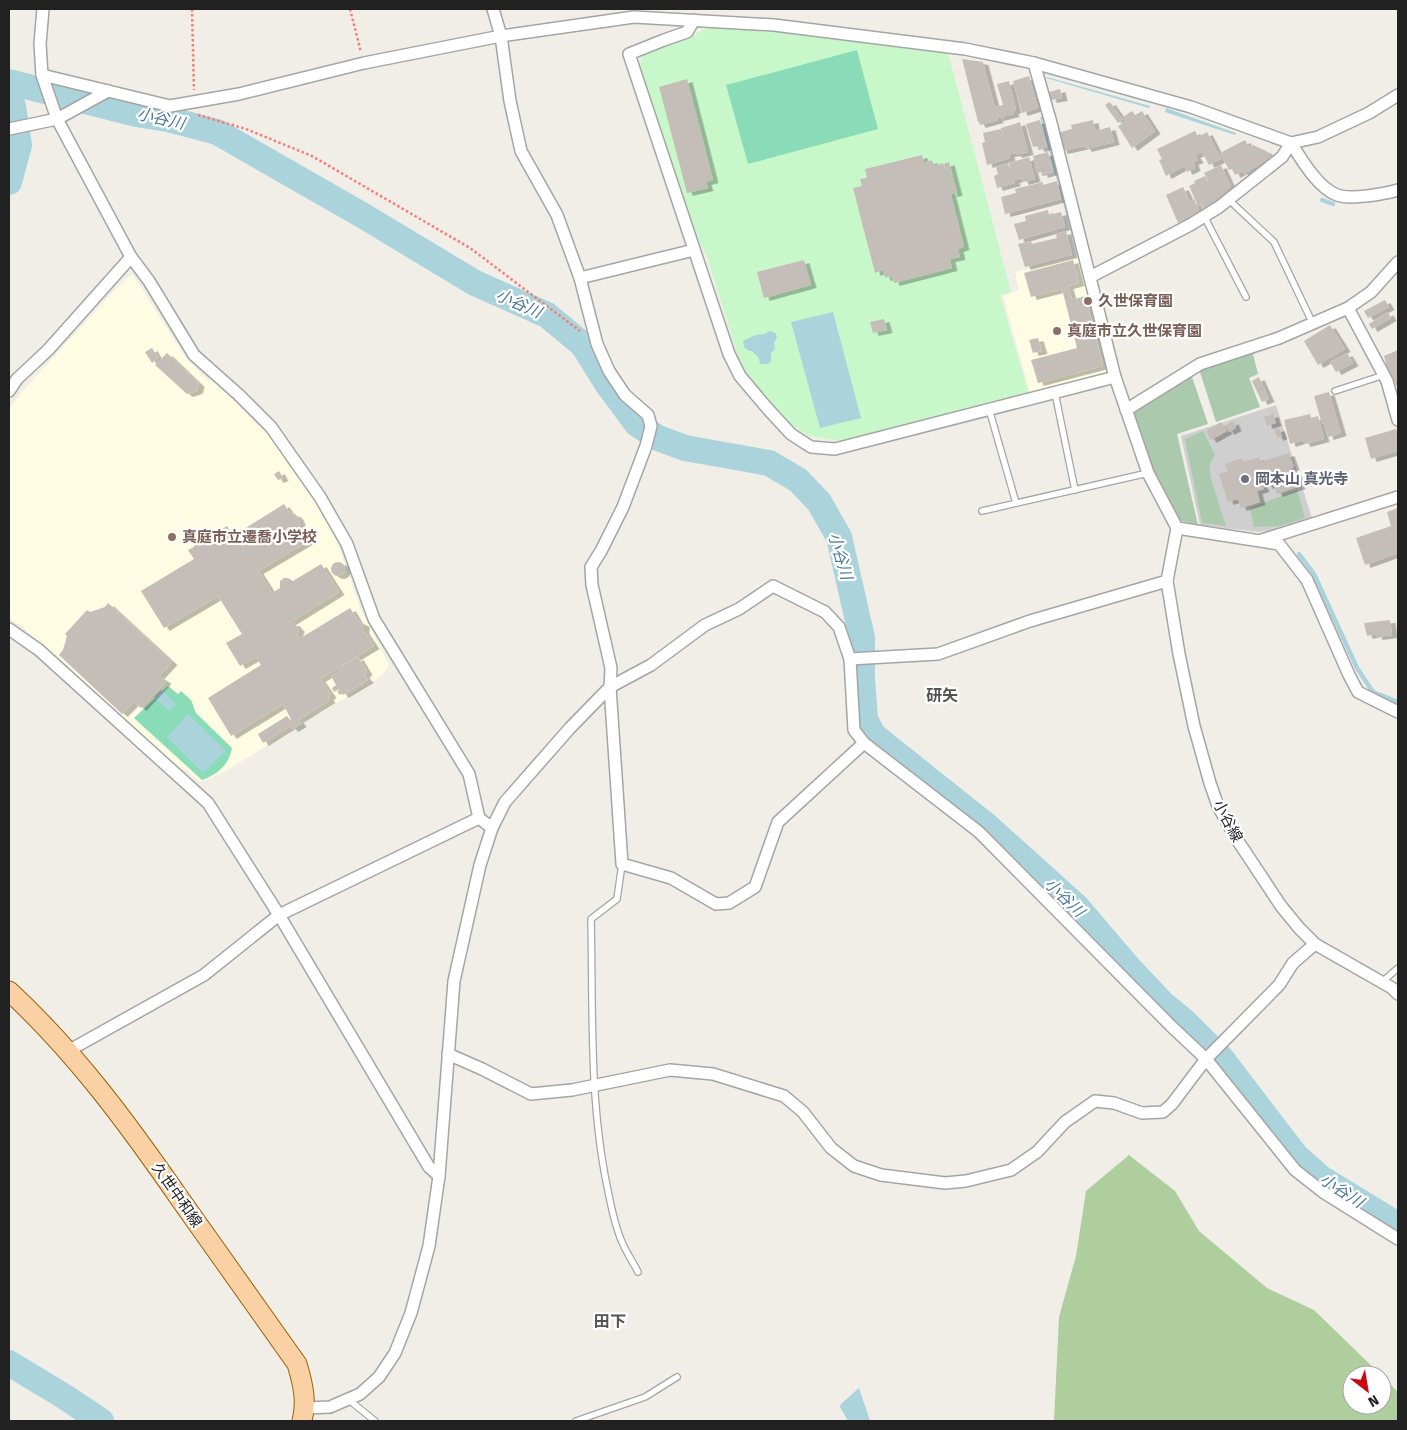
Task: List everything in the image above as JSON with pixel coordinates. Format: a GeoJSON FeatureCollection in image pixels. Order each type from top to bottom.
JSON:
{"type":"FeatureCollection","features":[{"type":"Feature","properties":{"kind":"main road","name":"久世中和線"},"geometry":{"type":"LineString","coordinates":[[9,991],[68,1051],[100,1088],[297,1364],[304,1385],[304,1415]]}},
{"type":"Feature","properties":{"kind":"street"},"geometry":{"type":"LineString","coordinates":[[43,9],[40,44],[42,75],[58,119],[131,257],[149,281],[194,355],[239,395],[271,427],[320,497],[347,544],[374,619],[469,774],[479,818],[492,828]]}},
{"type":"Feature","properties":{"kind":"street"},"geometry":{"type":"LineString","coordinates":[[493,9],[500,36],[510,102],[521,151],[557,215],[580,278],[597,344],[608,371],[625,395],[648,415],[651,426],[646,446],[623,507],[591,567],[592,585],[611,668],[610,687],[622,864],[671,878],[716,904],[729,904],[755,887],[778,822],[864,743]]}},
{"type":"Feature","properties":{"kind":"street"},"geometry":{"type":"LineString","coordinates":[[42,75],[170,106],[238,94],[364,63],[500,36],[634,17],[774,25],[965,48],[1034,63],[1191,107],[1291,143],[1318,137],[1369,113],[1398,95]]}},
{"type":"Feature","properties":{"kind":"street"},"geometry":{"type":"LineString","coordinates":[[694,20],[686,32],[629,54],[729,354],[740,376],[766,408],[792,434],[811,446],[834,449],[1115,377]]}},
{"type":"Feature","properties":{"kind":"street"},"geometry":{"type":"LineString","coordinates":[[850,659],[938,654],[1030,621],[1167,581],[1177,528],[1148,473],[1115,377],[1034,63]]}},
{"type":"Feature","properties":{"kind":"street"},"geometry":{"type":"LineString","coordinates":[[9,129],[58,119],[108,91]]}},
{"type":"Feature","properties":{"kind":"street"},"geometry":{"type":"LineString","coordinates":[[1291,143],[1304,165],[1326,188],[1337,195],[1355,196],[1390,193],[1398,190]]}},
{"type":"Feature","properties":{"kind":"street"},"geometry":{"type":"LineString","coordinates":[[1090,277],[1204,216],[1282,157],[1291,143]]}},
{"type":"Feature","properties":{"kind":"street"},"geometry":{"type":"LineString","coordinates":[[580,278],[694,250]]}},
{"type":"Feature","properties":{"kind":"street"},"geometry":{"type":"LineString","coordinates":[[9,391],[17,379],[48,350],[131,257]]}},
{"type":"Feature","properties":{"kind":"street"},"geometry":{"type":"LineString","coordinates":[[1126,410],[1200,364],[1279,338],[1348,308],[1371,292],[1398,262]]}},
{"type":"Feature","properties":{"kind":"street"},"geometry":{"type":"LineString","coordinates":[[1348,308],[1384,375],[1398,420]]}},
{"type":"Feature","properties":{"kind":"street"},"geometry":{"type":"LineString","coordinates":[[1262,540],[1398,497]]}},
{"type":"Feature","properties":{"kind":"street"},"geometry":{"type":"LineString","coordinates":[[1177,528],[1279,544],[1307,580],[1358,692],[1398,712]]}},
{"type":"Feature","properties":{"kind":"street","name":"小谷線"},"geometry":{"type":"LineString","coordinates":[[1167,581],[1192,717],[1218,806],[1236,838],[1281,906],[1299,928],[1315,944],[1382,982],[1398,994]]}},
{"type":"Feature","properties":{"kind":"street"},"geometry":{"type":"LineString","coordinates":[[304,1415],[349,1400],[360,1394],[379,1377],[395,1353],[411,1313],[429,1246],[439,1176],[454,981],[480,865],[492,828],[505,802],[570,728],[610,687],[651,666],[705,625],[739,609],[773,586],[825,612],[839,627],[850,659],[854,730],[864,743],[979,832],[1206,1059],[1294,1170],[1323,1192],[1398,1239]]}},
{"type":"Feature","properties":{"kind":"street"},"geometry":{"type":"LineString","coordinates":[[10,632],[39,650],[208,803],[279,914],[429,1168],[439,1176]]}},
{"type":"Feature","properties":{"kind":"street"},"geometry":{"type":"LineString","coordinates":[[68,1051],[204,975],[279,914],[479,818]]}},
{"type":"Feature","properties":{"kind":"street"},"geometry":{"type":"LineString","coordinates":[[448,1054],[531,1094],[595,1086],[670,1070],[713,1074],[784,1096],[803,1112],[831,1148],[854,1166],[882,1175],[945,1184],[1011,1170],[1037,1152],[1065,1122],[1095,1100],[1114,1103],[1142,1113],[1163,1112],[1172,1104],[1206,1059],[1279,985],[1293,963],[1315,944]]}},
{"type":"Feature","properties":{"kind":"lane"},"geometry":{"type":"LineString","coordinates":[[1228,199],[1274,242],[1313,324]]}},
{"type":"Feature","properties":{"kind":"lane"},"geometry":{"type":"LineString","coordinates":[[1204,216],[1246,297]]}},
{"type":"Feature","properties":{"kind":"lane"},"geometry":{"type":"LineString","coordinates":[[1335,390],[1384,375]]}},
{"type":"Feature","properties":{"kind":"lane"},"geometry":{"type":"LineString","coordinates":[[1055,393],[1075,490]]}},
{"type":"Feature","properties":{"kind":"lane"},"geometry":{"type":"LineString","coordinates":[[990,409],[1016,503]]}},
{"type":"Feature","properties":{"kind":"lane"},"geometry":{"type":"LineString","coordinates":[[982,511],[1148,473]]}},
{"type":"Feature","properties":{"kind":"lane"},"geometry":{"type":"LineString","coordinates":[[622,864],[617,899],[591,919],[595,1086],[600,1147],[612,1208],[622,1242],[638,1272]]}},
{"type":"Feature","properties":{"kind":"lane"},"geometry":{"type":"LineString","coordinates":[[1382,982],[1398,968]]}},
{"type":"Feature","properties":{"kind":"lane"},"geometry":{"type":"LineString","coordinates":[[576,1421],[645,1397],[677,1377]]}},
{"type":"Feature","properties":{"kind":"lane"},"geometry":{"type":"LineString","coordinates":[[349,1400],[375,1421]]}},
{"type":"Feature","properties":{"kind":"path"},"geometry":{"type":"LineString","coordinates":[[192,9],[194,102]]}},
{"type":"Feature","properties":{"kind":"path"},"geometry":{"type":"LineString","coordinates":[[350,9],[364,63]]}},
{"type":"Feature","properties":{"kind":"path"},"geometry":{"type":"LineString","coordinates":[[198,115],[246,129],[312,156],[470,248],[597,344]]}},
{"type":"Feature","properties":{"kind":"shaded area","name":"真庭市立久世保育園"},"geometry":{"type":"Polygon","coordinates":[[[1082,255],[1109,367],[1105,374],[1030,393],[1003,296],[1019,290],[1015,272],[1082,255]]]}},
{"type":"Feature","properties":{"kind":"shaded area","name":"真庭市立遷喬小学校"},"geometry":{"type":"Polygon","coordinates":[[[133,275],[186,358],[208,381],[211,378],[264,432],[272,436],[282,450],[329,524],[361,610],[389,664],[380,677],[222,773],[201,782],[185,769],[182,770],[48,652],[21,625],[11,620],[9,616],[9,409],[21,393],[112,293],[129,276],[133,275]]]}},
{"type":"Feature","properties":{"kind":"shaded area"},"geometry":{"type":"Polygon","coordinates":[[[1252,350],[1258,374],[1249,378],[1260,407],[1216,422],[1199,369],[1252,350]]]}},
{"type":"Feature","properties":{"kind":"shaded area"},"geometry":{"type":"Polygon","coordinates":[[[1191,374],[1208,424],[1177,434],[1198,525],[1178,520],[1149,465],[1134,413],[1139,406],[1191,374]]]}},
{"type":"Feature","properties":{"kind":"shaded area","name":"岡本山 真光寺"},"geometry":{"type":"Polygon","coordinates":[[[1276,405],[1313,521],[1280,530],[1258,532],[1200,525],[1181,436],[1276,405]]]}},
{"type":"Feature","properties":{"kind":"shaded area"},"geometry":{"type":"Polygon","coordinates":[[[1203,431],[1215,455],[1209,466],[1211,479],[1226,526],[1202,523],[1185,439],[1203,431]]]}},
{"type":"Feature","properties":{"kind":"shaded area"},"geometry":{"type":"Polygon","coordinates":[[[1297,490],[1305,518],[1280,526],[1254,527],[1250,508],[1297,490]]]}},
{"type":"Feature","properties":{"kind":"green space"},"geometry":{"type":"Polygon","coordinates":[[[710,26],[914,45],[948,52],[1011,292],[1000,295],[1029,394],[860,438],[834,440],[808,436],[786,420],[769,402],[741,366],[707,257],[694,230],[640,66],[642,57],[646,53],[686,39],[710,26]]]}},
{"type":"Feature","properties":{"kind":"green space"},"geometry":{"type":"Polygon","coordinates":[[[857,50],[878,129],[748,164],[726,85],[857,50]]]}},
{"type":"Feature","properties":{"kind":"green space"},"geometry":{"type":"Polygon","coordinates":[[[168,686],[178,694],[181,691],[191,700],[196,713],[232,748],[231,754],[222,768],[202,780],[134,718],[168,686]]]}},
{"type":"Feature","properties":{"kind":"green space"},"geometry":{"type":"Polygon","coordinates":[[[1129,1155],[1175,1191],[1199,1231],[1267,1288],[1314,1310],[1371,1365],[1342,1365],[1342,1415],[1392,1415],[1392,1386],[1398,1392],[1398,1421],[1054,1421],[1059,1317],[1076,1256],[1086,1191],[1129,1155]]]}},
{"type":"Feature","properties":{"kind":"water"},"geometry":{"type":"Polygon","coordinates":[[[1047,77],[1150,106],[1149,108],[1047,77]]]}},
{"type":"Feature","properties":{"kind":"water"},"geometry":{"type":"Polygon","coordinates":[[[1166,108],[1236,133],[1235,135],[1165,112],[1166,108]]]}},
{"type":"Feature","properties":{"kind":"water"},"geometry":{"type":"Polygon","coordinates":[[[1044,116],[1075,235],[1072,236],[1040,117],[1044,116]]]}},
{"type":"Feature","properties":{"kind":"water"},"geometry":{"type":"Polygon","coordinates":[[[833,312],[861,418],[820,428],[791,322],[833,312]]]}},
{"type":"Feature","properties":{"kind":"water"},"geometry":{"type":"Polygon","coordinates":[[[770,331],[775,333],[777,337],[774,343],[775,349],[771,353],[771,362],[760,364],[759,358],[752,351],[744,347],[743,341],[770,331]]]}},
{"type":"Feature","properties":{"kind":"water"},"geometry":{"type":"Polygon","coordinates":[[[161,690],[176,704],[169,711],[154,697],[161,690]]]}},
{"type":"Feature","properties":{"kind":"water"},"geometry":{"type":"Polygon","coordinates":[[[188,714],[226,751],[203,773],[167,737],[188,714]]]}},
{"type":"Feature","properties":{"kind":"water"},"geometry":{"type":"Polygon","coordinates":[[[859,1388],[870,1421],[848,1421],[840,1407],[841,1404],[859,1388]]]}},
{"type":"Feature","properties":{"kind":"building"},"geometry":{"type":"Polygon","coordinates":[[[962,59],[983,62],[998,120],[980,125],[978,122],[962,59]]]}},
{"type":"Feature","properties":{"kind":"building"},"geometry":{"type":"Polygon","coordinates":[[[1029,76],[1038,108],[1022,113],[1013,81],[1029,76]]]}},
{"type":"Feature","properties":{"kind":"building"},"geometry":{"type":"Polygon","coordinates":[[[687,79],[713,180],[706,182],[708,188],[687,193],[659,87],[687,79]]]}},
{"type":"Feature","properties":{"kind":"building"},"geometry":{"type":"Polygon","coordinates":[[[1009,81],[1016,110],[1013,111],[1014,114],[998,118],[995,107],[1003,105],[997,84],[1009,81]]]}},
{"type":"Feature","properties":{"kind":"building"},"geometry":{"type":"Polygon","coordinates":[[[1060,89],[1062,98],[1051,100],[1049,92],[1060,89]]]}},
{"type":"Feature","properties":{"kind":"building"},"geometry":{"type":"Polygon","coordinates":[[[1110,102],[1123,120],[1118,123],[1105,105],[1110,102]]]}},
{"type":"Feature","properties":{"kind":"building"},"geometry":{"type":"Polygon","coordinates":[[[1132,111],[1135,115],[1142,111],[1155,131],[1132,148],[1118,126],[1126,121],[1123,117],[1132,111]]]}},
{"type":"Feature","properties":{"kind":"building"},"geometry":{"type":"Polygon","coordinates":[[[1040,120],[1047,147],[1039,149],[1038,146],[1033,147],[1026,124],[1040,120]]]}},
{"type":"Feature","properties":{"kind":"building"},"geometry":{"type":"Polygon","coordinates":[[[1093,120],[1095,131],[1110,127],[1114,142],[1086,149],[1085,146],[1062,151],[1057,133],[1072,129],[1071,125],[1093,120]]]}},
{"type":"Feature","properties":{"kind":"building"},"geometry":{"type":"Polygon","coordinates":[[[1020,122],[1028,152],[1016,155],[1016,153],[1009,154],[1010,158],[987,165],[982,143],[985,142],[983,133],[1001,129],[1004,137],[1001,128],[1020,122]]]}},
{"type":"Feature","properties":{"kind":"building"},"geometry":{"type":"Polygon","coordinates":[[[1195,131],[1198,137],[1207,132],[1221,159],[1209,165],[1202,152],[1195,155],[1198,160],[1193,162],[1195,168],[1187,172],[1184,166],[1166,176],[1159,160],[1162,159],[1157,149],[1195,131]]]}},
{"type":"Feature","properties":{"kind":"building"},"geometry":{"type":"Polygon","coordinates":[[[1245,140],[1249,147],[1253,145],[1266,151],[1271,157],[1244,174],[1242,171],[1235,175],[1232,169],[1229,170],[1220,153],[1245,140]]]}},
{"type":"Feature","properties":{"kind":"building"},"geometry":{"type":"Polygon","coordinates":[[[1048,152],[1053,172],[1042,175],[1042,172],[1037,173],[1033,156],[1048,152]]]}},
{"type":"Feature","properties":{"kind":"building"},"geometry":{"type":"Polygon","coordinates":[[[922,155],[924,163],[932,160],[934,166],[943,163],[964,247],[958,249],[960,257],[950,259],[952,268],[894,283],[892,276],[885,278],[883,270],[875,273],[853,188],[862,186],[860,179],[867,178],[865,169],[922,155]]]}},
{"type":"Feature","properties":{"kind":"building"},"geometry":{"type":"Polygon","coordinates":[[[1029,157],[1035,179],[1023,182],[1022,178],[1014,180],[1015,183],[997,188],[994,176],[998,174],[996,167],[1008,163],[1013,178],[1009,163],[1029,157]]]}},
{"type":"Feature","properties":{"kind":"building"},"geometry":{"type":"Polygon","coordinates":[[[949,162],[957,193],[952,194],[944,164],[949,162]]]}},
{"type":"Feature","properties":{"kind":"building"},"geometry":{"type":"Polygon","coordinates":[[[1221,165],[1231,187],[1226,190],[1228,193],[1216,200],[1204,173],[1221,165]]]}},
{"type":"Feature","properties":{"kind":"building"},"geometry":{"type":"Polygon","coordinates":[[[1205,176],[1216,202],[1204,208],[1202,204],[1198,206],[1189,186],[1195,183],[1194,181],[1205,176]]]}},
{"type":"Feature","properties":{"kind":"building"},"geometry":{"type":"Polygon","coordinates":[[[1057,181],[1061,199],[1005,214],[1001,197],[1016,193],[1015,189],[1043,182],[1043,185],[1057,181]]]}},
{"type":"Feature","properties":{"kind":"building"},"geometry":{"type":"Polygon","coordinates":[[[1183,187],[1190,201],[1194,199],[1200,213],[1178,223],[1166,195],[1183,187]]]}},
{"type":"Feature","properties":{"kind":"building"},"geometry":{"type":"Polygon","coordinates":[[[1048,210],[1049,215],[1061,212],[1065,227],[1019,240],[1014,224],[1026,221],[1025,216],[1048,210]]]}},
{"type":"Feature","properties":{"kind":"building"},"geometry":{"type":"Polygon","coordinates":[[[1066,231],[1072,255],[1025,267],[1018,244],[1031,241],[1032,244],[1057,238],[1056,234],[1066,231]]]}},
{"type":"Feature","properties":{"kind":"building"},"geometry":{"type":"Polygon","coordinates":[[[804,260],[811,285],[764,298],[757,272],[804,260]]]}},
{"type":"Feature","properties":{"kind":"building"},"geometry":{"type":"Polygon","coordinates":[[[1073,260],[1079,283],[1068,286],[1072,300],[1085,296],[1103,366],[1038,383],[1031,360],[1077,348],[1062,289],[1031,297],[1024,273],[1073,260]]]}},
{"type":"Feature","properties":{"kind":"building"},"geometry":{"type":"Polygon","coordinates":[[[1385,300],[1389,307],[1368,318],[1364,311],[1385,300]]]}},
{"type":"Feature","properties":{"kind":"building"},"geometry":{"type":"Polygon","coordinates":[[[1388,312],[1391,318],[1372,329],[1369,324],[1388,312]]]}},
{"type":"Feature","properties":{"kind":"building"},"geometry":{"type":"Polygon","coordinates":[[[884,319],[887,330],[873,333],[870,322],[884,319]]]}},
{"type":"Feature","properties":{"kind":"building"},"geometry":{"type":"Polygon","coordinates":[[[1330,325],[1345,349],[1318,365],[1304,341],[1330,325]]]}},
{"type":"Feature","properties":{"kind":"building"},"geometry":{"type":"Polygon","coordinates":[[[1038,338],[1042,351],[1033,353],[1029,340],[1038,338]]]}},
{"type":"Feature","properties":{"kind":"building"},"geometry":{"type":"Polygon","coordinates":[[[152,348],[158,358],[152,363],[145,352],[152,348]]]}},
{"type":"Feature","properties":{"kind":"building"},"geometry":{"type":"Polygon","coordinates":[[[1398,350],[1398,381],[1391,383],[1384,364],[1386,363],[1384,356],[1398,350]]]}},
{"type":"Feature","properties":{"kind":"building"},"geometry":{"type":"Polygon","coordinates":[[[167,353],[199,384],[197,391],[187,394],[155,365],[167,353]]]}},
{"type":"Feature","properties":{"kind":"building"},"geometry":{"type":"Polygon","coordinates":[[[1347,353],[1353,363],[1336,372],[1330,362],[1347,353]]]}},
{"type":"Feature","properties":{"kind":"building"},"geometry":{"type":"Polygon","coordinates":[[[1259,377],[1269,399],[1262,402],[1252,381],[1259,377]]]}},
{"type":"Feature","properties":{"kind":"building"},"geometry":{"type":"Polygon","coordinates":[[[1329,392],[1341,433],[1328,437],[1314,396],[1329,392]]]}},
{"type":"Feature","properties":{"kind":"building"},"geometry":{"type":"Polygon","coordinates":[[[1273,414],[1276,423],[1267,426],[1264,417],[1273,414]]]}},
{"type":"Feature","properties":{"kind":"building"},"geometry":{"type":"Polygon","coordinates":[[[1310,414],[1311,418],[1318,416],[1324,439],[1305,444],[1303,440],[1290,444],[1284,420],[1310,414]]]}},
{"type":"Feature","properties":{"kind":"building"},"geometry":{"type":"Polygon","coordinates":[[[1233,421],[1236,428],[1229,432],[1225,426],[1233,421]]]}},
{"type":"Feature","properties":{"kind":"building"},"geometry":{"type":"Polygon","coordinates":[[[1221,422],[1227,431],[1211,440],[1206,431],[1221,422]]]}},
{"type":"Feature","properties":{"kind":"building"},"geometry":{"type":"Polygon","coordinates":[[[1279,428],[1282,436],[1278,438],[1274,430],[1279,428]]]}},
{"type":"Feature","properties":{"kind":"building"},"geometry":{"type":"Polygon","coordinates":[[[1396,429],[1398,451],[1371,459],[1365,438],[1396,429]]]}},
{"type":"Feature","properties":{"kind":"building"},"geometry":{"type":"Polygon","coordinates":[[[1289,453],[1294,467],[1291,468],[1292,472],[1295,471],[1300,486],[1277,494],[1273,484],[1267,486],[1265,481],[1261,482],[1264,489],[1257,491],[1260,502],[1241,508],[1238,499],[1228,502],[1219,474],[1228,471],[1225,464],[1242,458],[1243,462],[1259,457],[1261,462],[1289,453]]]}},
{"type":"Feature","properties":{"kind":"building"},"geometry":{"type":"Polygon","coordinates":[[[279,471],[283,478],[278,480],[274,474],[279,471]]]}},
{"type":"Feature","properties":{"kind":"building"},"geometry":{"type":"Polygon","coordinates":[[[284,504],[290,513],[298,517],[300,522],[299,528],[307,542],[258,571],[272,593],[280,588],[280,581],[284,578],[293,581],[321,564],[339,592],[289,623],[294,623],[299,629],[297,636],[299,639],[350,608],[358,621],[364,624],[364,631],[374,646],[320,679],[331,695],[328,697],[330,700],[298,720],[301,724],[293,729],[290,726],[263,743],[258,734],[287,716],[291,719],[283,704],[231,736],[208,698],[261,665],[256,657],[240,666],[226,643],[242,634],[218,596],[164,628],[141,591],[194,559],[188,550],[194,547],[194,541],[199,532],[210,529],[216,533],[227,526],[233,536],[284,504]]]}},
{"type":"Feature","properties":{"kind":"building"},"geometry":{"type":"Polygon","coordinates":[[[1398,508],[1398,553],[1365,565],[1356,538],[1391,526],[1387,512],[1398,508]]]}},
{"type":"Feature","properties":{"kind":"building"},"geometry":{"type":"Polygon","coordinates":[[[335,562],[341,562],[345,569],[341,576],[335,576],[331,572],[331,566],[335,562]]]}},
{"type":"Feature","properties":{"kind":"building"},"geometry":{"type":"Polygon","coordinates":[[[108,603],[172,662],[159,676],[166,681],[141,708],[134,702],[122,714],[59,655],[63,650],[67,636],[65,634],[87,610],[90,612],[105,607],[108,603]]]}},
{"type":"Feature","properties":{"kind":"building"},"geometry":{"type":"Polygon","coordinates":[[[1390,620],[1392,635],[1377,637],[1376,634],[1367,636],[1364,623],[1390,620]]]}},
{"type":"Feature","properties":{"kind":"building"},"geometry":{"type":"Polygon","coordinates":[[[358,657],[367,672],[364,675],[368,680],[343,695],[339,689],[334,692],[332,688],[336,685],[331,676],[341,670],[339,668],[358,657]]]}},
{"type":"Feature","properties":{"kind":"waterway","name":"小谷川"},"geometry":{"type":"LineString","coordinates":[[9,82],[217,132],[362,215],[475,283],[547,315],[583,345],[608,385],[637,424],[658,438],[685,448],[769,463],[798,480],[819,502],[839,537],[862,638],[865,719],[873,735],[987,826],[1077,907],[1129,968],[1162,1003],[1184,1021],[1221,1058],[1296,1156],[1321,1178],[1398,1225]]}},
{"type":"Feature","properties":{"kind":"waterway"},"geometry":{"type":"LineString","coordinates":[[9,100],[13,106],[19,145],[9,182]]}},
{"type":"Feature","properties":{"kind":"waterway"},"geometry":{"type":"LineString","coordinates":[[1322,200],[1333,204]]}},
{"type":"Feature","properties":{"kind":"waterway"},"geometry":{"type":"LineString","coordinates":[[1299,554],[1314,574],[1357,668],[1373,692],[1398,702]]}},
{"type":"Feature","properties":{"kind":"waterway"},"geometry":{"type":"LineString","coordinates":[[9,1363],[101,1421]]}},
{"type":"Feature","properties":{"kind":"place","name":"久世保育園"},"geometry":{"type":"Point","coordinates":[1088,301]}},
{"type":"Feature","properties":{"kind":"place","name":"真庭市立久世保育園"},"geometry":{"type":"Point","coordinates":[1057,331]}},
{"type":"Feature","properties":{"kind":"place","name":"岡本山 真光寺"},"geometry":{"type":"Point","coordinates":[1245,479]}},
{"type":"Feature","properties":{"kind":"place","name":"真庭市立遷喬小学校"},"geometry":{"type":"Point","coordinates":[172,537]}},
{"type":"Feature","properties":{"kind":"district","name":"研矢"},"geometry":{"type":"Point","coordinates":[942,695]}},
{"type":"Feature","properties":{"kind":"district","name":"田下"},"geometry":{"type":"Point","coordinates":[610,1321]}}]}
